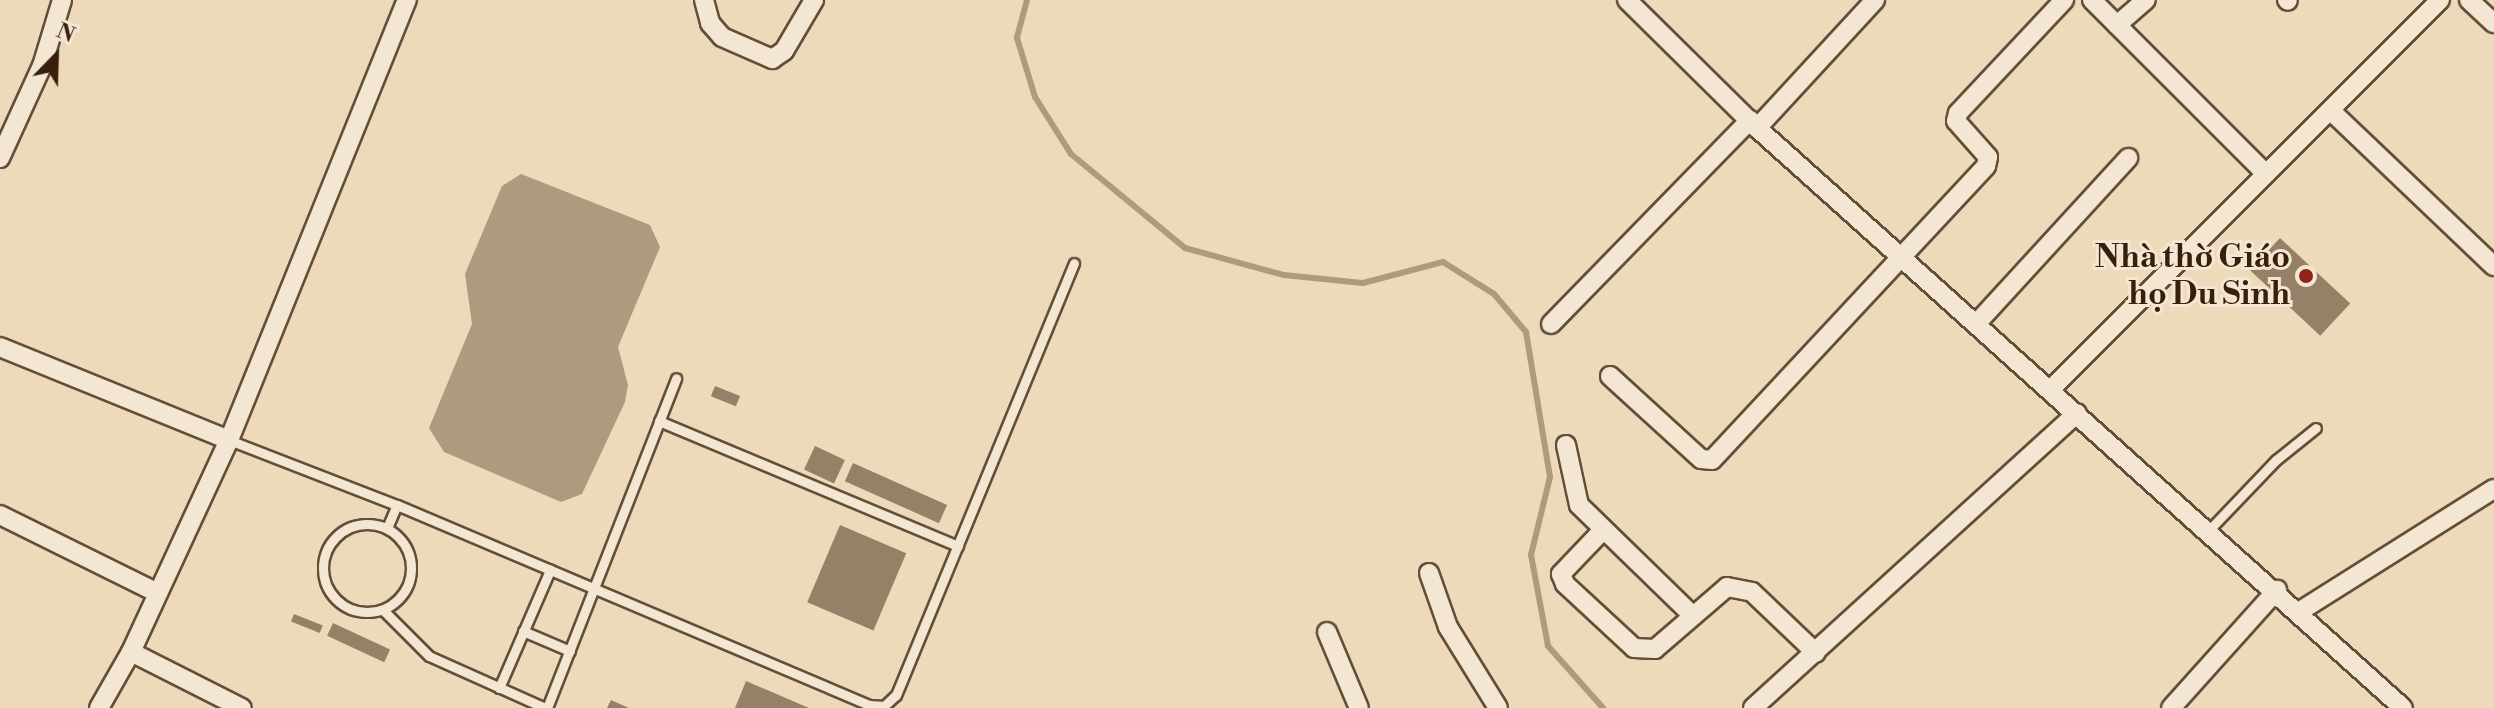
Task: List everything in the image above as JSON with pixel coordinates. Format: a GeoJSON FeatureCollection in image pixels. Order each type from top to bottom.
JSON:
{"type":"FeatureCollection","features":[{"type":"Feature","properties":{"kind":"street"},"geometry":{"type":"LineString","coordinates":[[0,158],[42,66],[62,0]]}},
{"type":"Feature","properties":{"kind":"street"},"geometry":{"type":"LineString","coordinates":[[99,708],[131,652],[156,592],[229,440],[407,0]]}},
{"type":"Feature","properties":{"kind":"street"},"geometry":{"type":"LineString","coordinates":[[704,0],[710,23],[722,37],[772,59],[784,51],[814,0]]}},
{"type":"Feature","properties":{"kind":"street"},"geometry":{"type":"LineString","coordinates":[[1627,0],[1754,124],[2300,611],[2391,704]]}},
{"type":"Feature","properties":{"kind":"street"},"geometry":{"type":"LineString","coordinates":[[1551,324],[1875,0]]}},
{"type":"Feature","properties":{"kind":"street"},"geometry":{"type":"LineString","coordinates":[[1610,376],[1701,459],[1712,460],[1988,160],[1956,121],[1958,113],[2064,0]]}},
{"type":"Feature","properties":{"kind":"street"},"geometry":{"type":"LineString","coordinates":[[2092,0],[2266,174]]}},
{"type":"Feature","properties":{"kind":"street"},"geometry":{"type":"LineString","coordinates":[[2117,25],[2146,0]]}},
{"type":"Feature","properties":{"kind":"street"},"geometry":{"type":"LineString","coordinates":[[2051,389],[2440,0]]}},
{"type":"Feature","properties":{"kind":"street"},"geometry":{"type":"LineString","coordinates":[[2469,0],[2494,23]]}},
{"type":"Feature","properties":{"kind":"street"},"geometry":{"type":"LineString","coordinates":[[2331,111],[2494,266]]}},
{"type":"Feature","properties":{"kind":"street"},"geometry":{"type":"LineString","coordinates":[[1977,323],[2128,158]]}},
{"type":"Feature","properties":{"kind":"street"},"geometry":{"type":"LineString","coordinates":[[0,347],[229,440]]}},
{"type":"Feature","properties":{"kind":"street"},"geometry":{"type":"LineString","coordinates":[[1753,708],[2077,413]]}},
{"type":"Feature","properties":{"kind":"street"},"geometry":{"type":"LineString","coordinates":[[1566,445],[1579,505],[1693,616]]}},
{"type":"Feature","properties":{"kind":"street"},"geometry":{"type":"LineString","coordinates":[[2300,611],[2494,489]]}},
{"type":"Feature","properties":{"kind":"street"},"geometry":{"type":"LineString","coordinates":[[0,515],[156,592]]}},
{"type":"Feature","properties":{"kind":"street"},"geometry":{"type":"LineString","coordinates":[[1603,530],[1564,566],[1565,584],[1634,648],[1645,652],[1727,587],[1741,587],[1816,653]]}},
{"type":"Feature","properties":{"kind":"street"},"geometry":{"type":"LineString","coordinates":[[1429,573],[1448,627],[1498,708]]}},
{"type":"Feature","properties":{"kind":"street"},"geometry":{"type":"LineString","coordinates":[[2171,708],[2277,590]]}},
{"type":"Feature","properties":{"kind":"street"},"geometry":{"type":"LineString","coordinates":[[1327,632],[1359,708]]}},
{"type":"Feature","properties":{"kind":"street"},"geometry":{"type":"LineString","coordinates":[[131,652],[242,708]]}},
{"type":"Feature","properties":{"kind":"lane"},"geometry":{"type":"LineString","coordinates":[[229,440],[397,505],[869,705],[884,706],[896,695],[1074,263]]}},
{"type":"Feature","properties":{"kind":"lane"},"geometry":{"type":"LineString","coordinates":[[383,610],[420,650],[546,708],[676,378]]}},
{"type":"Feature","properties":{"kind":"lane"},"geometry":{"type":"LineString","coordinates":[[659,421],[958,546]]}},
{"type":"Feature","properties":{"kind":"lane"},"geometry":{"type":"LineString","coordinates":[[2209,530],[2276,460],[2316,428]]}},
{"type":"Feature","properties":{"kind":"lane"},"geometry":{"type":"LineString","coordinates":[[387,528],[397,505]]}},
{"type":"Feature","properties":{"kind":"lane"},"geometry":{"type":"LineString","coordinates":[[373,524],[387,528],[399,537],[412,563],[406,591],[383,610],[369,613],[341,604],[324,580],[325,552],[345,530],[373,524]]}},
{"type":"Feature","properties":{"kind":"lane"},"geometry":{"type":"LineString","coordinates":[[499,688],[550,570]]}},
{"type":"Feature","properties":{"kind":"lane"},"geometry":{"type":"LineString","coordinates":[[523,631],[570,651]]}},
{"type":"Feature","properties":{"kind":"shaded area"},"geometry":{"type":"Polygon","coordinates":[[[521,174],[650,225],[660,247],[618,347],[628,385],[625,402],[582,494],[561,502],[444,452],[429,428],[472,324],[465,274],[502,186],[521,174]]]}},
{"type":"Feature","properties":{"kind":"building"},"geometry":{"type":"Polygon","coordinates":[[[2280,238],[2350,303],[2320,336],[2250,270],[2280,238]]]}},
{"type":"Feature","properties":{"kind":"building"},"geometry":{"type":"Polygon","coordinates":[[[715,386],[740,396],[736,406],[711,396],[715,386]]]}},
{"type":"Feature","properties":{"kind":"building"},"geometry":{"type":"Polygon","coordinates":[[[815,446],[845,460],[834,484],[804,470],[815,446]]]}},
{"type":"Feature","properties":{"kind":"building"},"geometry":{"type":"Polygon","coordinates":[[[853,463],[947,505],[939,523],[845,481],[853,463]]]}},
{"type":"Feature","properties":{"kind":"building"},"geometry":{"type":"Polygon","coordinates":[[[840,525],[906,553],[873,630],[807,602],[840,525]]]}},
{"type":"Feature","properties":{"kind":"building"},"geometry":{"type":"Polygon","coordinates":[[[294,614],[323,626],[320,633],[291,621],[294,614]]]}},
{"type":"Feature","properties":{"kind":"building"},"geometry":{"type":"Polygon","coordinates":[[[333,623],[390,650],[384,662],[327,636],[333,623]]]}},
{"type":"Feature","properties":{"kind":"building"},"geometry":{"type":"Polygon","coordinates":[[[746,681],[809,708],[735,708],[746,681]]]}},
{"type":"Feature","properties":{"kind":"building"},"geometry":{"type":"Polygon","coordinates":[[[611,700],[629,708],[607,708],[611,700]]]}},
{"type":"Feature","properties":{"kind":"waterway"},"geometry":{"type":"LineString","coordinates":[[1027,0],[1017,38],[1035,97],[1071,154],[1185,248],[1284,275],[1363,283],[1443,262],[1494,294],[1526,332],[1550,477],[1531,555],[1548,646],[1603,708]]}},
{"type":"Feature","properties":{"kind":"place","name":"Nhà thờ Giáo họ Du Sinh"},"geometry":{"type":"Point","coordinates":[2306,276]}}]}
